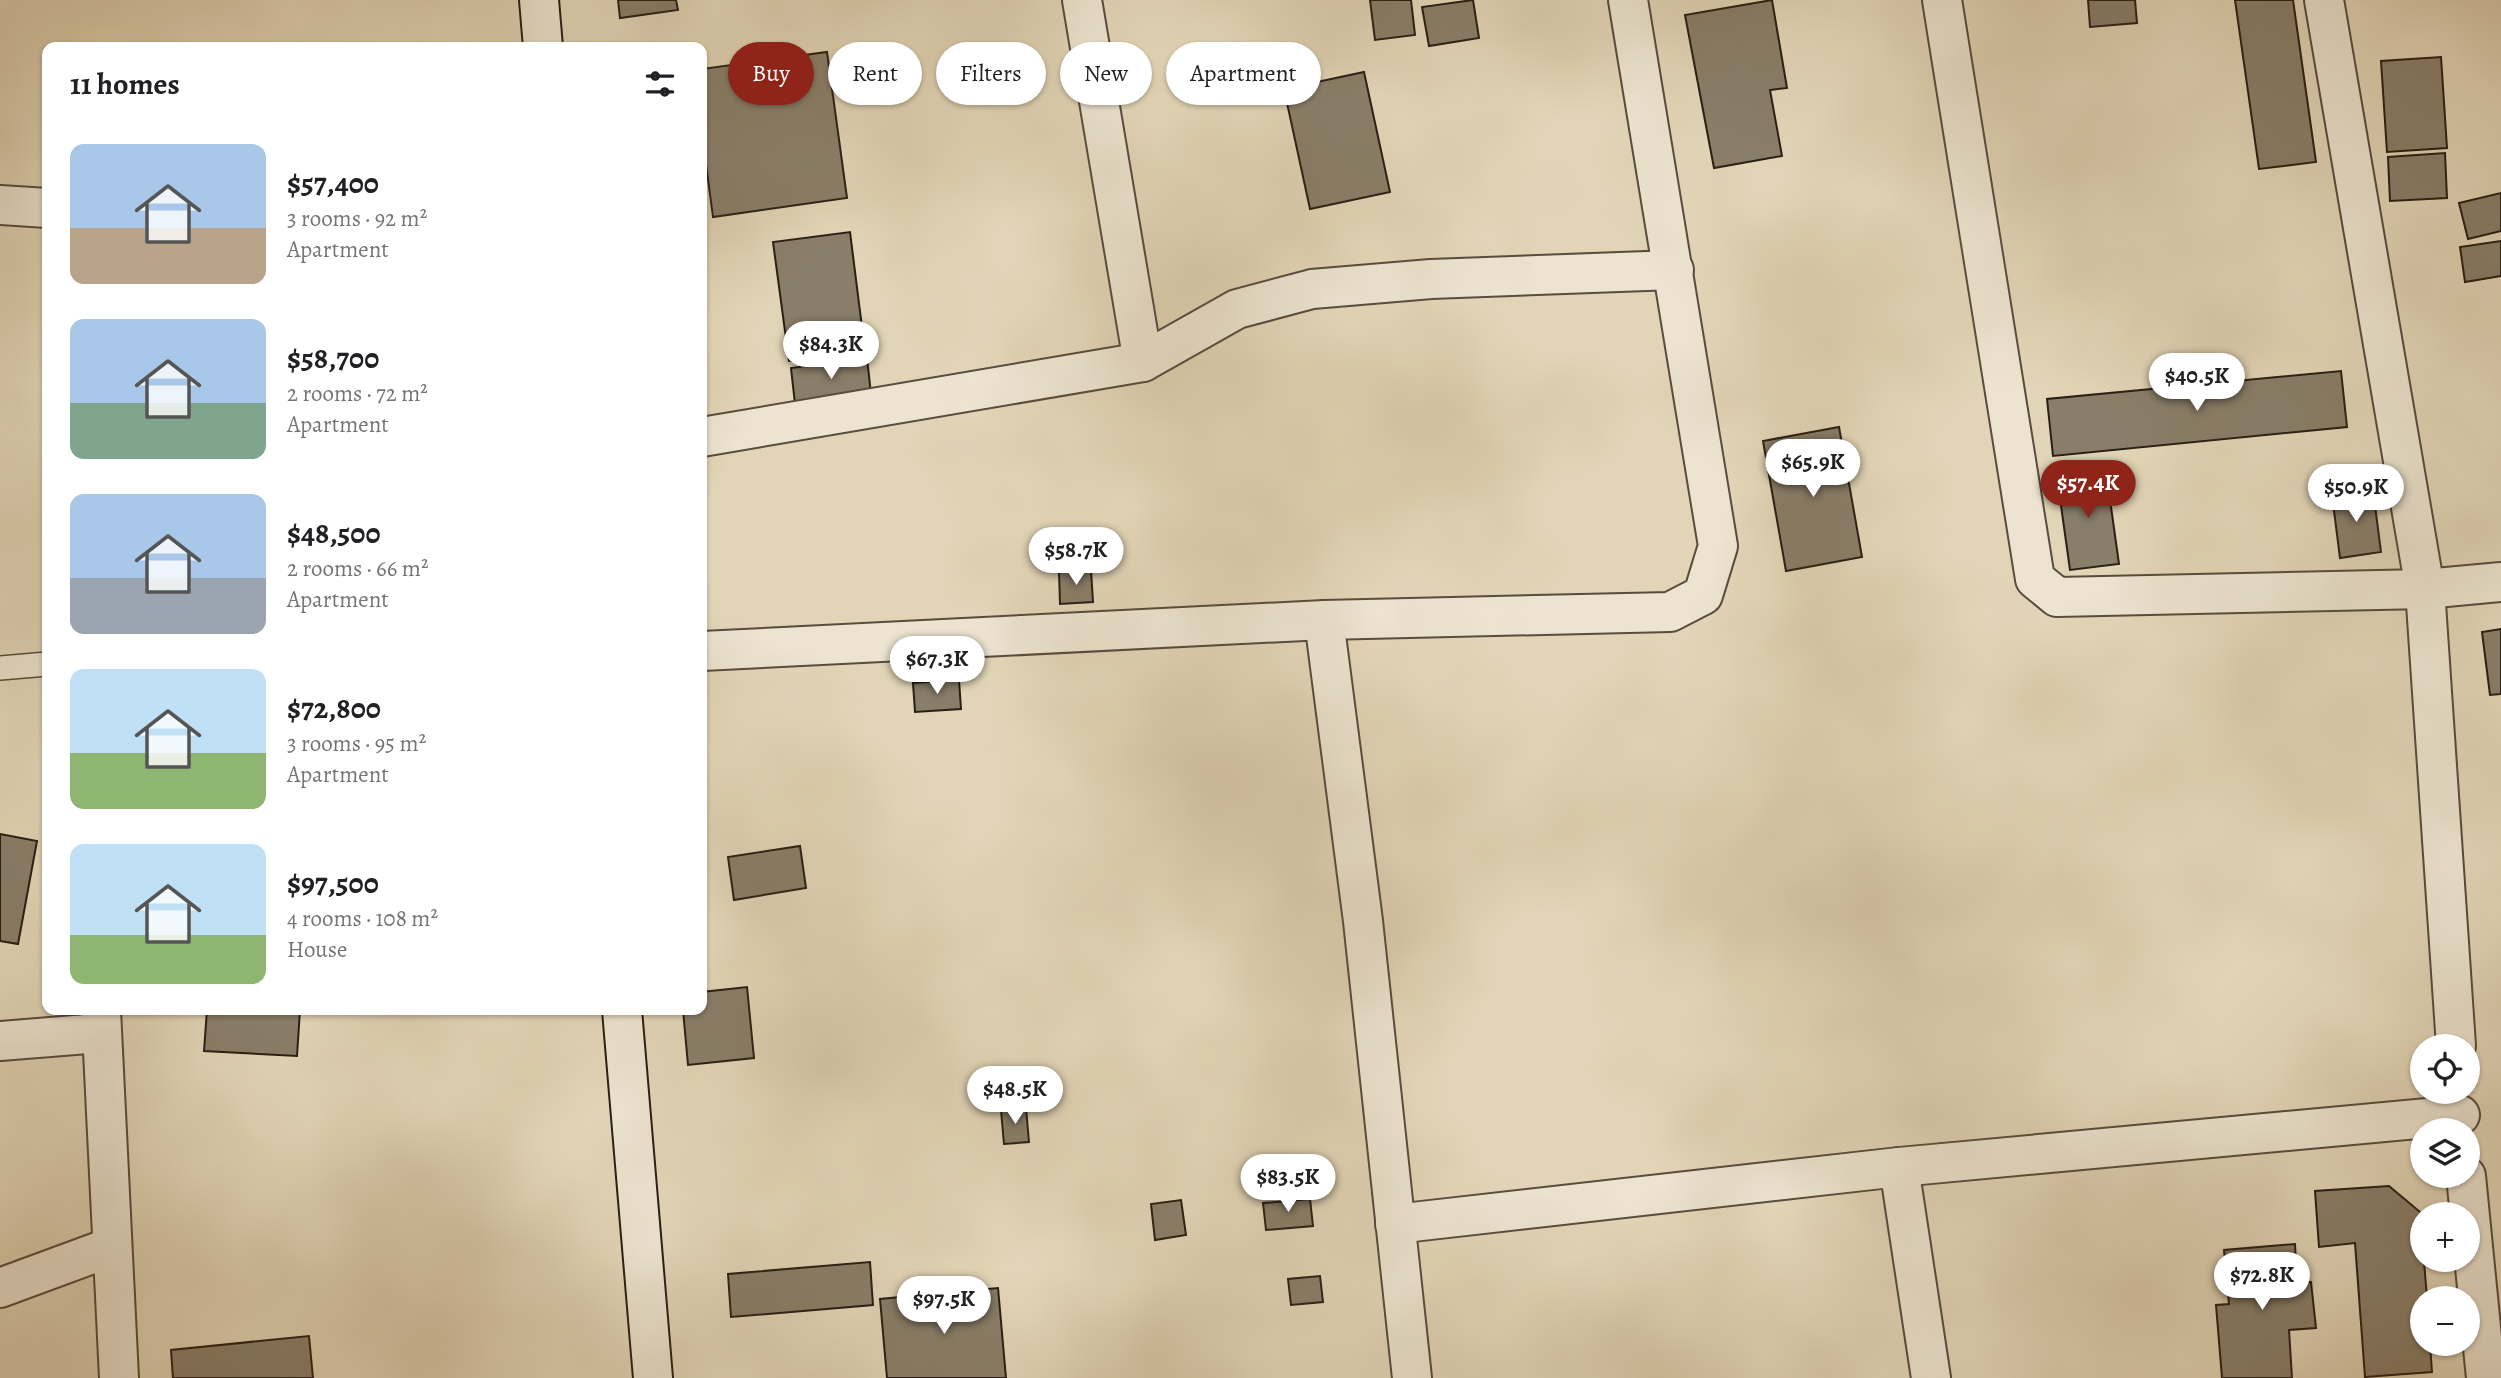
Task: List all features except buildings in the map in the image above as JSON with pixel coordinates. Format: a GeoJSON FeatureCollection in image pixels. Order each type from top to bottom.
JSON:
{"type":"FeatureCollection","features":[{"type":"Feature","properties":{"kind":"street"},"geometry":{"type":"LineString","coordinates":[[539,0],[543,42]]}},
{"type":"Feature","properties":{"kind":"street"},"geometry":{"type":"LineString","coordinates":[[1082,0],[1143,362]]}},
{"type":"Feature","properties":{"kind":"street"},"geometry":{"type":"LineString","coordinates":[[707,651],[1324,620],[1670,612],[1703,594],[1718,546],[1628,0]]}},
{"type":"Feature","properties":{"kind":"street"},"geometry":{"type":"LineString","coordinates":[[1942,0],[2035,579],[2057,597],[2425,589],[2501,582]]}},
{"type":"Feature","properties":{"kind":"street"},"geometry":{"type":"LineString","coordinates":[[2324,0],[2425,589],[2455,1034]]}},
{"type":"Feature","properties":{"kind":"street"},"geometry":{"type":"LineString","coordinates":[[0,205],[42,208]]}},
{"type":"Feature","properties":{"kind":"street"},"geometry":{"type":"LineString","coordinates":[[707,436],[1143,362],[1237,309],[1312,289],[1432,279],[1674,270]]}},
{"type":"Feature","properties":{"kind":"street"},"geometry":{"type":"LineString","coordinates":[[1324,620],[1363,921],[1412,1378]]}},
{"type":"Feature","properties":{"kind":"street"},"geometry":{"type":"LineString","coordinates":[[622,1015],[653,1378]]}},
{"type":"Feature","properties":{"kind":"street"},"geometry":{"type":"LineString","coordinates":[[0,1041],[101,1022],[119,1378]]}},
{"type":"Feature","properties":{"kind":"street"},"geometry":{"type":"LineString","coordinates":[[1395,1224],[1899,1167],[2460,1112]]}},
{"type":"Feature","properties":{"kind":"street"},"geometry":{"type":"LineString","coordinates":[[1899,1167],[1931,1378]]}},
{"type":"Feature","properties":{"kind":"street"},"geometry":{"type":"LineString","coordinates":[[2467,1188],[2486,1378]]}},
{"type":"Feature","properties":{"kind":"street"},"geometry":{"type":"LineString","coordinates":[[0,1288],[111,1247]]}},
{"type":"Feature","properties":{"kind":"lane"},"geometry":{"type":"LineString","coordinates":[[0,668],[42,664]]}}]}
